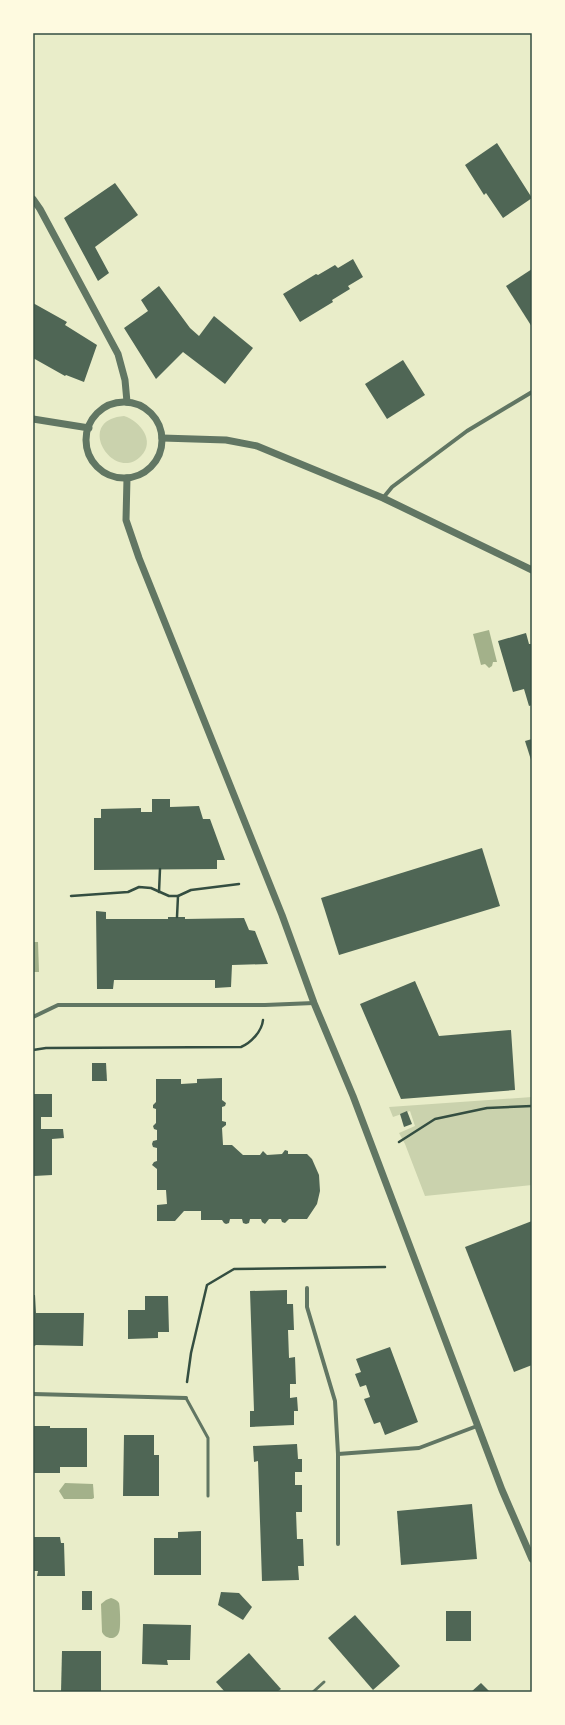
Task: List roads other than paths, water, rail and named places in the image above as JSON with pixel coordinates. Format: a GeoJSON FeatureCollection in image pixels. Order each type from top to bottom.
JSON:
{"type":"FeatureCollection","features":[{"type":"Feature","properties":{"kind":"street"},"geometry":{"type":"LineString","coordinates":[[33,199],[40,209],[118,354],[126,380],[127,402]]}},
{"type":"Feature","properties":{"kind":"street"},"geometry":{"type":"LineString","coordinates":[[383,498],[392,487],[468,431],[532,392]]}},
{"type":"Feature","properties":{"kind":"street"},"geometry":{"type":"LineString","coordinates":[[127,402],[143,407],[155,418],[160,428],[162,438],[161,450],[156,461],[149,470],[138,476],[127,478],[114,477],[103,472],[94,463],[86,440],[93,419],[104,409],[117,403],[127,402]]}},
{"type":"Feature","properties":{"kind":"street"},"geometry":{"type":"LineString","coordinates":[[33,419],[89,428]]}},
{"type":"Feature","properties":{"kind":"street"},"geometry":{"type":"LineString","coordinates":[[162,438],[226,440],[257,446],[383,498],[532,570]]}},
{"type":"Feature","properties":{"kind":"street"},"geometry":{"type":"LineString","coordinates":[[127,478],[126,520],[139,558],[282,915],[314,1003],[353,1096],[502,1490],[532,1559]]}},
{"type":"Feature","properties":{"kind":"street"},"geometry":{"type":"LineString","coordinates":[[33,1017],[58,1005],[265,1005],[314,1003]]}},
{"type":"Feature","properties":{"kind":"street"},"geometry":{"type":"LineString","coordinates":[[307,1288],[307,1307],[335,1401],[338,1454],[338,1544]]}},
{"type":"Feature","properties":{"kind":"street"},"geometry":{"type":"LineString","coordinates":[[33,1394],[186,1398]]}},
{"type":"Feature","properties":{"kind":"street"},"geometry":{"type":"LineString","coordinates":[[338,1454],[419,1448],[477,1426]]}},
{"type":"Feature","properties":{"kind":"lane"},"geometry":{"type":"LineString","coordinates":[[186,1398],[208,1438],[208,1496]]}},
{"type":"Feature","properties":{"kind":"lane"},"geometry":{"type":"LineString","coordinates":[[313,1692],[324,1682]]}}]}
